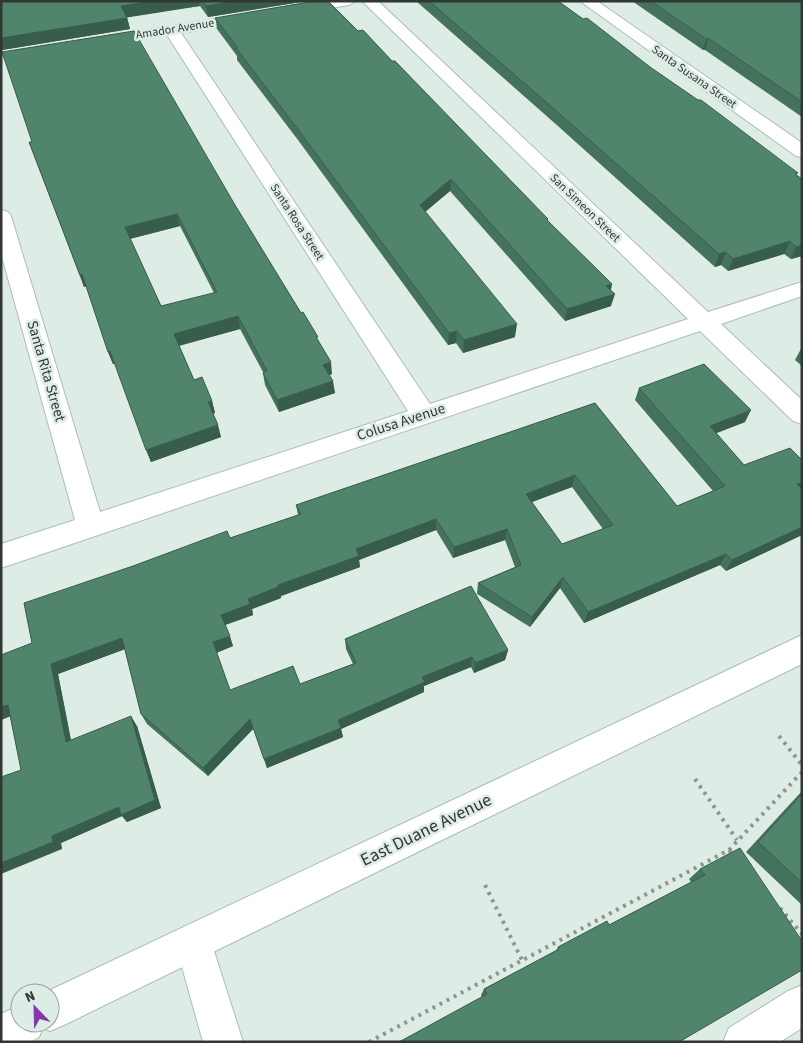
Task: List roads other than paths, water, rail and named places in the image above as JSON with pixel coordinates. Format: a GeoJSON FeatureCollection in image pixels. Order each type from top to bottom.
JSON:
{"type":"FeatureCollection","features":[{"type":"Feature","properties":{"kind":"street"},"geometry":{"type":"LineString","coordinates":[[284,12],[349,1]]}},
{"type":"Feature","properties":{"kind":"street","name":"San Simeon Street"},"geometry":{"type":"LineString","coordinates":[[369,1],[802,415]]}},
{"type":"Feature","properties":{"kind":"street","name":"Santa Susana Street"},"geometry":{"type":"LineString","coordinates":[[587,1],[802,152]]}},
{"type":"Feature","properties":{"kind":"street","name":"Amador Avenue"},"geometry":{"type":"LineString","coordinates":[[86,44],[265,15]]}},
{"type":"Feature","properties":{"kind":"street","name":"Santa Rosa Street"},"geometry":{"type":"LineString","coordinates":[[171,30],[424,415]]}},
{"type":"Feature","properties":{"kind":"street","name":"Santa Rita Street"},"geometry":{"type":"LineString","coordinates":[[1,216],[90,526]]}},
{"type":"Feature","properties":{"kind":"street","name":"Colusa Avenue"},"geometry":{"type":"LineString","coordinates":[[1,556],[802,289]]}},
{"type":"Feature","properties":{"kind":"street","name":"East Duane Avenue"},"geometry":{"type":"LineString","coordinates":[[60,1006],[802,649]]}},
{"type":"Feature","properties":{"kind":"street"},"geometry":{"type":"LineString","coordinates":[[194,942],[223,1042]]}},
{"type":"Feature","properties":{"kind":"street"},"geometry":{"type":"LineString","coordinates":[[743,1042],[802,1005]]}}]}
